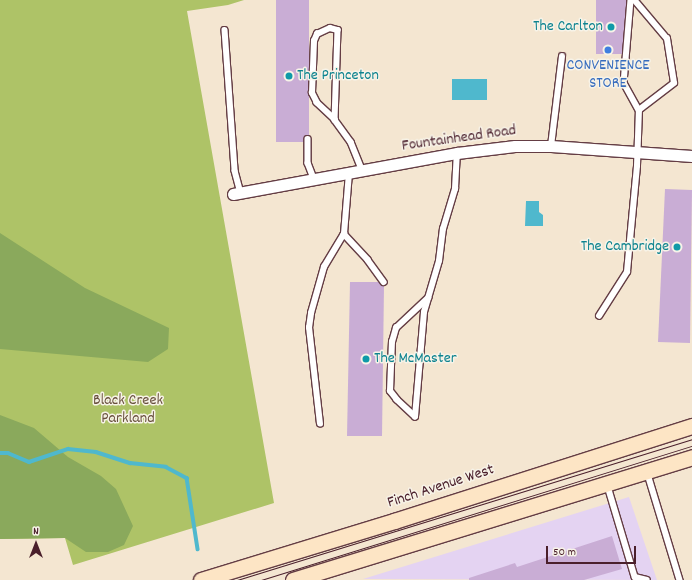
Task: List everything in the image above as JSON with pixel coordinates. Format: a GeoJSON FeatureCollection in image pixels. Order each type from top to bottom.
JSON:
{"type":"FeatureCollection","features":[{"type":"Feature","properties":{"kind":"main road","name":"Finch Avenue West"},"geometry":{"type":"LineString","coordinates":[[201,580],[394,521],[692,426]]}},
{"type":"Feature","properties":{"kind":"main road"},"geometry":{"type":"LineString","coordinates":[[293,580],[692,457]]}},
{"type":"Feature","properties":{"kind":"street","name":"Fountainhead Road"},"geometry":{"type":"LineString","coordinates":[[237,194],[457,153],[515,146],[551,146],[692,156]]}},
{"type":"Feature","properties":{"kind":"lane"},"geometry":{"type":"LineString","coordinates":[[632,0],[658,26],[667,39],[674,83],[639,110]]}},
{"type":"Feature","properties":{"kind":"lane"},"geometry":{"type":"LineString","coordinates":[[599,316],[626,272],[637,166],[636,152],[639,110],[624,83],[632,0]]}},
{"type":"Feature","properties":{"kind":"lane"},"geometry":{"type":"LineString","coordinates":[[336,120],[338,30],[330,28],[317,34],[314,41],[312,93],[317,103],[336,120],[351,142],[363,171]]}},
{"type":"Feature","properties":{"kind":"lane"},"geometry":{"type":"LineString","coordinates":[[225,30],[237,194]]}},
{"type":"Feature","properties":{"kind":"lane"},"geometry":{"type":"LineString","coordinates":[[551,146],[562,57]]}},
{"type":"Feature","properties":{"kind":"lane"},"geometry":{"type":"LineString","coordinates":[[308,139],[308,163],[314,179]]}},
{"type":"Feature","properties":{"kind":"lane"},"geometry":{"type":"LineString","coordinates":[[428,297],[396,328],[392,342],[390,391],[415,417],[424,312],[439,261],[443,229],[454,189],[457,153]]}},
{"type":"Feature","properties":{"kind":"lane"},"geometry":{"type":"LineString","coordinates":[[320,424],[309,328],[311,313],[324,267],[344,234],[349,173]]}},
{"type":"Feature","properties":{"kind":"lane"},"geometry":{"type":"LineString","coordinates":[[344,234],[368,260],[384,282]]}},
{"type":"Feature","properties":{"kind":"lane"},"geometry":{"type":"LineString","coordinates":[[647,471],[680,580]]}},
{"type":"Feature","properties":{"kind":"lane"},"geometry":{"type":"LineString","coordinates":[[607,483],[633,578],[647,580]]}},
{"type":"Feature","properties":{"kind":"shaded area"},"geometry":{"type":"Polygon","coordinates":[[[629,497],[657,580],[363,579],[629,497]]]}},
{"type":"Feature","properties":{"kind":"green space","name":"Black Creek Parkland"},"geometry":{"type":"Polygon","coordinates":[[[0,0],[244,0],[228,5],[187,11],[274,503],[73,565],[65,538],[0,539],[0,0]]]}},
{"type":"Feature","properties":{"kind":"green space"},"geometry":{"type":"Polygon","coordinates":[[[0,233],[85,288],[169,328],[168,349],[148,362],[0,349],[0,233]]]}},
{"type":"Feature","properties":{"kind":"green space"},"geometry":{"type":"Polygon","coordinates":[[[0,415],[34,428],[68,457],[101,476],[116,489],[133,526],[124,545],[108,552],[86,552],[65,538],[0,539],[0,415]]]}},
{"type":"Feature","properties":{"kind":"water"},"geometry":{"type":"Polygon","coordinates":[[[452,79],[487,79],[487,100],[452,100],[452,79]]]}},
{"type":"Feature","properties":{"kind":"water"},"geometry":{"type":"Polygon","coordinates":[[[526,201],[539,201],[539,212],[543,215],[543,226],[525,226],[526,201]]]}},
{"type":"Feature","properties":{"kind":"building","name":"The Princeton"},"geometry":{"type":"Polygon","coordinates":[[[276,0],[309,0],[309,142],[276,142],[276,0]]]}},
{"type":"Feature","properties":{"kind":"building","name":"The Carlton"},"geometry":{"type":"Polygon","coordinates":[[[596,0],[627,0],[627,54],[596,54],[596,0]]]}},
{"type":"Feature","properties":{"kind":"building","name":"The Cambridge"},"geometry":{"type":"Polygon","coordinates":[[[665,189],[692,190],[690,343],[658,342],[665,189]]]}},
{"type":"Feature","properties":{"kind":"building","name":"The McMaster"},"geometry":{"type":"Polygon","coordinates":[[[350,282],[379,282],[384,286],[382,436],[347,436],[350,282]]]}},
{"type":"Feature","properties":{"kind":"building"},"geometry":{"type":"Polygon","coordinates":[[[612,536],[622,569],[584,580],[469,580],[469,578],[515,563],[517,567],[612,536]]]}},
{"type":"Feature","properties":{"kind":"waterway"},"geometry":{"type":"LineString","coordinates":[[0,453],[8,453],[29,462],[68,449],[96,452],[130,463],[166,467],[187,478],[198,549]]}},
{"type":"Feature","properties":{"kind":"tram line"},"geometry":{"type":"LineString","coordinates":[[237,580],[692,439]]}},
{"type":"Feature","properties":{"kind":"tram line"},"geometry":{"type":"LineString","coordinates":[[261,580],[692,446]]}},
{"type":"Feature","properties":{"kind":"place","name":"The Carlton"},"geometry":{"type":"Point","coordinates":[611,27]}},
{"type":"Feature","properties":{"kind":"place","name":"CONVENIENCE STORE"},"geometry":{"type":"Point","coordinates":[608,50]}},
{"type":"Feature","properties":{"kind":"place","name":"The Princeton"},"geometry":{"type":"Point","coordinates":[289,76]}},
{"type":"Feature","properties":{"kind":"place","name":"The Cambridge"},"geometry":{"type":"Point","coordinates":[677,247]}},
{"type":"Feature","properties":{"kind":"place","name":"The McMaster"},"geometry":{"type":"Point","coordinates":[366,359]}}]}
